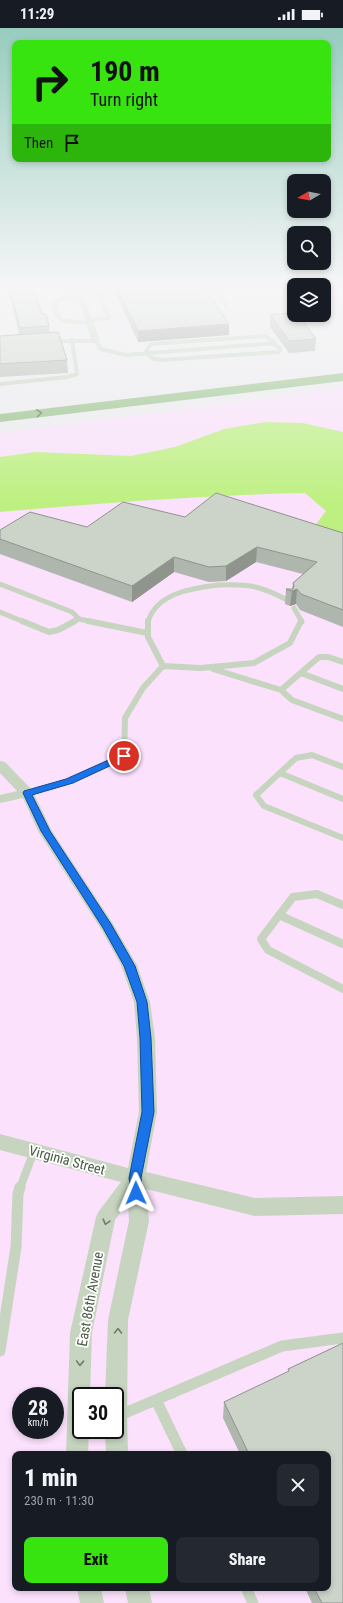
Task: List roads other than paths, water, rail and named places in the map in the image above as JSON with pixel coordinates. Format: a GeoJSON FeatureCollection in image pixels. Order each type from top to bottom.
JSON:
{"type":"FeatureCollection","features":[{"type":"Feature","properties":{"kind":"highway"},"geometry":{"type":"LineString","coordinates":[[159,386],[343,365]]}},
{"type":"Feature","properties":{"kind":"highway"},"geometry":{"type":"LineString","coordinates":[[0,418],[343,377]]}},
{"type":"Feature","properties":{"kind":"highway"},"geometry":{"type":"LineString","coordinates":[[0,406],[98,394]]}},
{"type":"Feature","properties":{"kind":"street","name":"East 86th Avenue"},"geometry":{"type":"LineString","coordinates":[[0,765],[27,793],[46,831],[107,926],[129,966],[142,1002],[146,1038],[148,1112],[135,1178],[139,1221],[118,1320],[117,1387]]}},
{"type":"Feature","properties":{"kind":"street"},"geometry":{"type":"LineString","coordinates":[[0,800],[27,793]]}},
{"type":"Feature","properties":{"kind":"street","name":"Virginia Street"},"geometry":{"type":"LineString","coordinates":[[0,1142],[135,1178],[255,1207],[343,1205]]}},
{"type":"Feature","properties":{"kind":"street","name":"East 86th Avenue"},"geometry":{"type":"LineString","coordinates":[[77,1451],[81,1333],[106,1217],[135,1178]]}},
{"type":"Feature","properties":{"kind":"street","name":"East 86th Avenue"},"geometry":{"type":"LineString","coordinates":[[117,1439],[117,1451]]}},
{"type":"Feature","properties":{"kind":"street"},"geometry":{"type":"LineString","coordinates":[[90,1591],[92,1603]]}},
{"type":"Feature","properties":{"kind":"street"},"geometry":{"type":"LineString","coordinates":[[138,1591],[140,1603]]}},
{"type":"Feature","properties":{"kind":"lane"},"geometry":{"type":"LineString","coordinates":[[0,384],[67,377],[77,374],[75,358]]}},
{"type":"Feature","properties":{"kind":"lane"},"geometry":{"type":"LineString","coordinates":[[153,358],[161,360],[183,358]]}},
{"type":"Feature","properties":{"kind":"lane"},"geometry":{"type":"LineString","coordinates":[[0,584],[72,612],[79,619],[147,633]]}},
{"type":"Feature","properties":{"kind":"lane"},"geometry":{"type":"LineString","coordinates":[[163,666],[147,633],[148,620],[155,607],[170,596],[190,588],[242,584],[266,590],[288,601]]}},
{"type":"Feature","properties":{"kind":"lane"},"geometry":{"type":"LineString","coordinates":[[27,793],[70,781],[124,756],[124,718],[143,688],[163,666],[208,667],[254,663],[290,644],[302,622],[294,608]]}},
{"type":"Feature","properties":{"kind":"lane"},"geometry":{"type":"LineString","coordinates":[[0,612],[49,632],[58,630],[79,619]]}},
{"type":"Feature","properties":{"kind":"lane"},"geometry":{"type":"LineString","coordinates":[[281,690],[319,657],[328,657],[343,662]]}},
{"type":"Feature","properties":{"kind":"lane"},"geometry":{"type":"LineString","coordinates":[[208,667],[281,690],[292,700],[343,719]]}},
{"type":"Feature","properties":{"kind":"lane"},"geometry":{"type":"LineString","coordinates":[[301,673],[343,689]]}},
{"type":"Feature","properties":{"kind":"lane"},"geometry":{"type":"LineString","coordinates":[[343,767],[312,755],[296,758],[256,795],[264,806],[343,838]]}},
{"type":"Feature","properties":{"kind":"lane"},"geometry":{"type":"LineString","coordinates":[[280,773],[343,799]]}},
{"type":"Feature","properties":{"kind":"lane"},"geometry":{"type":"LineString","coordinates":[[343,905],[317,894],[293,897],[261,939],[268,950],[343,989]]}},
{"type":"Feature","properties":{"kind":"lane"},"geometry":{"type":"LineString","coordinates":[[279,915],[343,944]]}},
{"type":"Feature","properties":{"kind":"lane"},"geometry":{"type":"LineString","coordinates":[[0,1351],[16,1247],[18,1194],[34,1151]]}},
{"type":"Feature","properties":{"kind":"lane"},"geometry":{"type":"LineString","coordinates":[[124,1414],[282,1346],[343,1338]]}},
{"type":"Feature","properties":{"kind":"lane"},"geometry":{"type":"LineString","coordinates":[[156,1400],[181,1451]]}},
{"type":"Feature","properties":{"kind":"lane"},"geometry":{"type":"LineString","coordinates":[[247,1591],[253,1603]]}}]}
